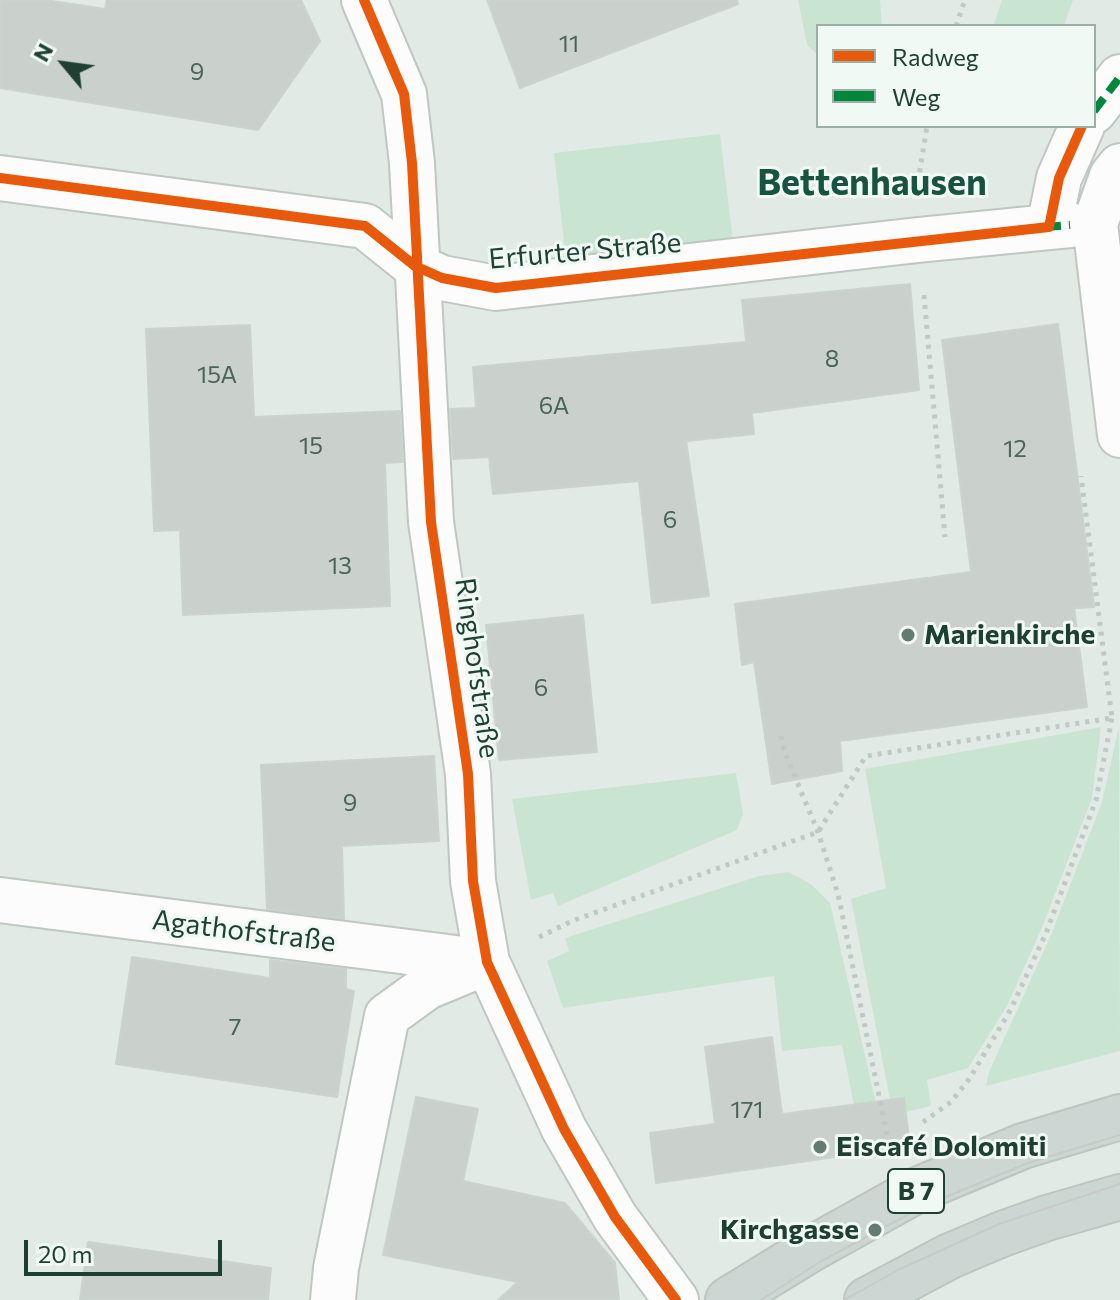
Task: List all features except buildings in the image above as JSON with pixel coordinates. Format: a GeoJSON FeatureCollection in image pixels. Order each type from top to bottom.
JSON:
{"type":"FeatureCollection","features":[{"type":"Feature","properties":{"kind":"main road","name":"B 7"},"geometry":{"type":"LineString","coordinates":[[728,1300],[917,1190],[1023,1146],[1120,1117]]}},
{"type":"Feature","properties":{"kind":"main road","name":"B 7"},"geometry":{"type":"LineString","coordinates":[[867,1300],[950,1256],[1002,1234],[1120,1197]]}},
{"type":"Feature","properties":{"kind":"street","name":"Ringhofstraße"},"geometry":{"type":"LineString","coordinates":[[364,0],[404,94],[429,272],[431,522],[468,774],[473,881],[487,962],[564,1129],[615,1217],[676,1300]]}},
{"type":"Feature","properties":{"kind":"street"},"geometry":{"type":"LineString","coordinates":[[1096,108],[1120,77]]}},
{"type":"Feature","properties":{"kind":"street"},"geometry":{"type":"LineString","coordinates":[[1081,128],[1059,178],[1120,435]]}},
{"type":"Feature","properties":{"kind":"street"},"geometry":{"type":"LineString","coordinates":[[1071,225],[1120,166]]}},
{"type":"Feature","properties":{"kind":"street","name":"Erfurter Straße"},"geometry":{"type":"LineString","coordinates":[[0,178],[365,226],[429,272],[496,288],[1071,225]]}},
{"type":"Feature","properties":{"kind":"street","name":"Agathofstraße"},"geometry":{"type":"LineString","coordinates":[[0,900],[487,962]]}},
{"type":"Feature","properties":{"kind":"street"},"geometry":{"type":"LineString","coordinates":[[333,1300],[336,1268],[387,1016],[427,987],[487,962]]}},
{"type":"Feature","properties":{"kind":"path"},"geometry":{"type":"LineString","coordinates":[[957,24],[965,0]]}},
{"type":"Feature","properties":{"kind":"path"},"geometry":{"type":"LineString","coordinates":[[918,240],[945,537]]}},
{"type":"Feature","properties":{"kind":"path"},"geometry":{"type":"LineString","coordinates":[[914,1128],[951,1102],[970,1078],[1011,1009],[1046,933],[1096,800],[1112,718],[1079,467]]}},
{"type":"Feature","properties":{"kind":"path"},"geometry":{"type":"LineString","coordinates":[[487,962],[572,921],[818,832],[866,756],[1112,718]]}},
{"type":"Feature","properties":{"kind":"path"},"geometry":{"type":"LineString","coordinates":[[781,736],[838,894],[889,1145],[902,1136]]}},
{"type":"Feature","properties":{"kind":"green space"},"geometry":{"type":"Polygon","coordinates":[[[798,0],[880,0],[882,24],[816,24],[816,53],[807,45],[798,0]]]}},
{"type":"Feature","properties":{"kind":"green space"},"geometry":{"type":"Polygon","coordinates":[[[1002,0],[1073,0],[1065,24],[994,24],[1002,0]]]}},
{"type":"Feature","properties":{"kind":"green space"},"geometry":{"type":"Polygon","coordinates":[[[720,134],[733,241],[566,260],[554,153],[720,134]]]}},
{"type":"Feature","properties":{"kind":"green space"},"geometry":{"type":"Polygon","coordinates":[[[1101,727],[1092,798],[1041,930],[1007,1006],[968,1068],[927,1080],[931,1106],[893,1115],[851,899],[886,888],[865,769],[1101,727]]]}},
{"type":"Feature","properties":{"kind":"green space"},"geometry":{"type":"Polygon","coordinates":[[[1119,727],[1120,1051],[986,1086],[989,1072],[1051,935],[1102,802],[1119,727]]]}},
{"type":"Feature","properties":{"kind":"green space"},"geometry":{"type":"Polygon","coordinates":[[[736,773],[743,814],[737,830],[558,906],[553,893],[531,900],[512,799],[736,773]]]}},
{"type":"Feature","properties":{"kind":"green space"},"geometry":{"type":"Polygon","coordinates":[[[789,872],[812,885],[830,903],[880,1121],[854,1105],[842,1045],[782,1051],[774,976],[563,1008],[547,961],[569,951],[565,938],[759,876],[789,872]]]}},
{"type":"Feature","properties":{"kind":"tram line"},"geometry":{"type":"LineString","coordinates":[[761,1300],[818,1263],[924,1206],[1028,1163],[1120,1135]]}},
{"type":"Feature","properties":{"kind":"tram line"},"geometry":{"type":"LineString","coordinates":[[844,1300],[900,1269],[999,1224],[1120,1184]]}},
{"type":"Feature","properties":{"kind":"marked path"},"geometry":{"type":"LineString","coordinates":[[1096,108],[1120,77]]}},
{"type":"Feature","properties":{"kind":"marked path"},"geometry":{"type":"LineString","coordinates":[[1045,227],[1070,225]]}},
{"type":"Feature","properties":{"kind":"cycle path"},"geometry":{"type":"LineString","coordinates":[[364,0],[404,94],[412,163],[431,522],[468,774],[473,881],[487,962],[564,1129],[615,1217],[676,1300]]}},
{"type":"Feature","properties":{"kind":"cycle path"},"geometry":{"type":"LineString","coordinates":[[0,178],[365,226],[415,266],[442,278],[496,288],[1049,227],[1059,178],[1081,128]]}},
{"type":"Feature","properties":{"kind":"place","name":"Marienkirche"},"geometry":{"type":"Point","coordinates":[908,635]}},
{"type":"Feature","properties":{"kind":"place","name":"Eiscafé Dolomiti"},"geometry":{"type":"Point","coordinates":[820,1147]}},
{"type":"Feature","properties":{"kind":"place","name":"Kirchgasse"},"geometry":{"type":"Point","coordinates":[875,1230]}},
{"type":"Feature","properties":{"kind":"district","name":"Bettenhausen"},"geometry":{"type":"Point","coordinates":[872,183]}}]}
